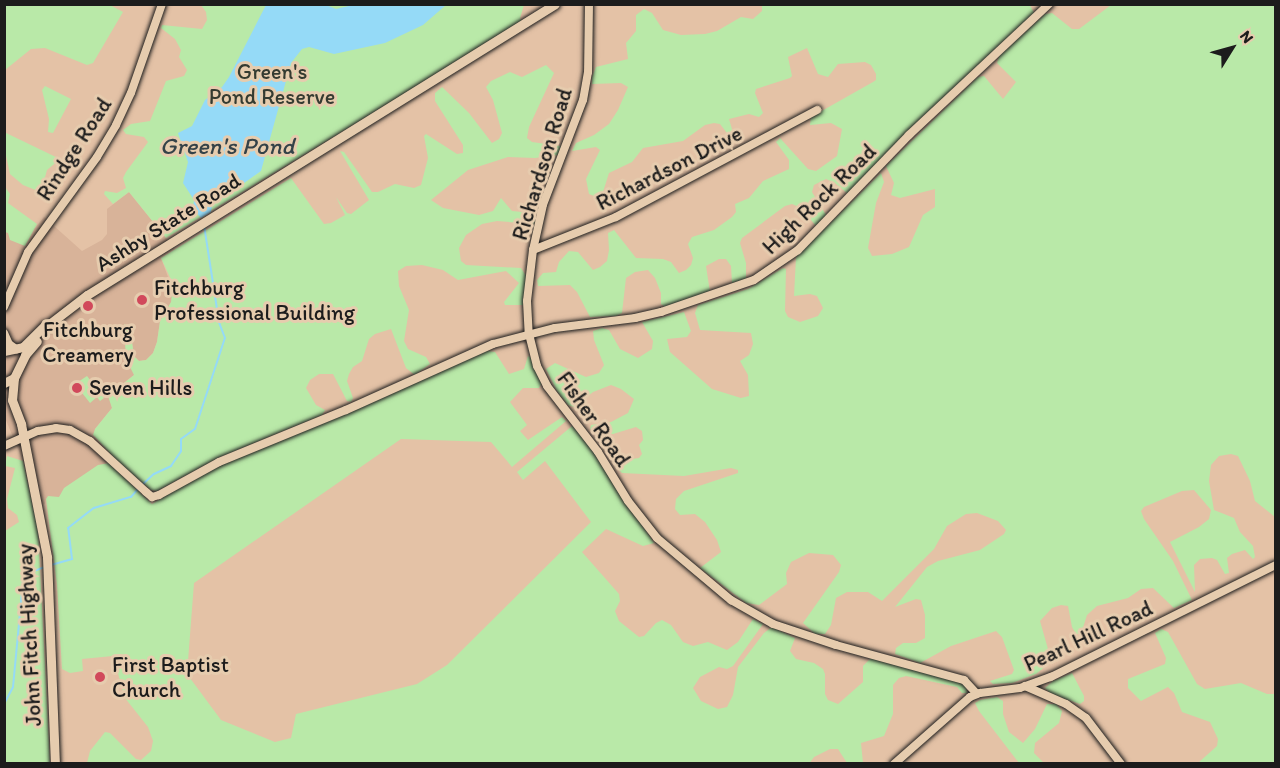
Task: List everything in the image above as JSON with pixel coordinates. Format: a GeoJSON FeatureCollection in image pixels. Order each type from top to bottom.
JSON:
{"type":"FeatureCollection","features":[{"type":"Feature","properties":{"kind":"main road","name":"Ashby State Road"},"geometry":{"type":"LineString","coordinates":[[9,347],[23,347],[45,326],[87,295],[555,4]]}},
{"type":"Feature","properties":{"kind":"main road","name":"Ashby State Road"},"geometry":{"type":"LineString","coordinates":[[16,374],[27,352],[49,329],[48,325]]}},
{"type":"Feature","properties":{"kind":"main road","name":"John Fitch Highway"},"geometry":{"type":"LineString","coordinates":[[9,347],[16,374],[11,396],[21,424],[40,513],[46,557],[55,764]]}},
{"type":"Feature","properties":{"kind":"main road"},"geometry":{"type":"LineString","coordinates":[[4,383],[16,374]]}},
{"type":"Feature","properties":{"kind":"main road","name":"John Fitch Highway"},"geometry":{"type":"LineString","coordinates":[[4,399],[22,436]]}},
{"type":"Feature","properties":{"kind":"street","name":"Rindge Road"},"geometry":{"type":"LineString","coordinates":[[4,308],[28,252],[116,125],[131,93],[162,4]]}},
{"type":"Feature","properties":{"kind":"street","name":"Richardson Road"},"geometry":{"type":"LineString","coordinates":[[529,334],[527,301],[533,250],[543,205],[583,100],[588,72],[589,4]]}},
{"type":"Feature","properties":{"kind":"street","name":"High Rock Road"},"geometry":{"type":"LineString","coordinates":[[529,334],[661,312],[750,282],[777,267],[815,234],[909,135],[1048,4]]}},
{"type":"Feature","properties":{"kind":"street","name":"Richardson Drive"},"geometry":{"type":"LineString","coordinates":[[533,250],[616,218],[817,110]]}},
{"type":"Feature","properties":{"kind":"street"},"geometry":{"type":"LineString","coordinates":[[4,446],[22,436],[47,429],[70,430],[90,441],[146,492],[152,496],[159,495],[219,462],[346,410],[472,352],[529,334]]}},
{"type":"Feature","properties":{"kind":"street","name":"Fisher Road"},"geometry":{"type":"LineString","coordinates":[[529,334],[537,366],[547,386],[597,452],[641,518],[676,556],[714,587],[772,624],[836,645],[963,680],[977,694]]}},
{"type":"Feature","properties":{"kind":"street","name":"Pearl Hill Road"},"geometry":{"type":"LineString","coordinates":[[894,764],[964,701],[977,694],[1025,686],[1076,666],[1275,565]]}},
{"type":"Feature","properties":{"kind":"street"},"geometry":{"type":"LineString","coordinates":[[1025,686],[1082,714],[1121,764]]}},
{"type":"Feature","properties":{"kind":"shaded area"},"geometry":{"type":"Polygon","coordinates":[[[129,192],[175,249],[161,258],[175,296],[160,321],[153,353],[146,360],[139,361],[134,356],[130,328],[134,375],[109,394],[112,408],[95,429],[115,457],[59,497],[46,499],[45,504],[32,506],[23,461],[5,418],[4,215],[35,228],[44,217],[82,251],[102,240],[107,234],[107,209],[129,192]]]}},
{"type":"Feature","properties":{"kind":"green space"},"geometry":{"type":"Polygon","coordinates":[[[5,4],[110,5],[123,12],[93,63],[87,65],[45,48],[31,49],[5,70],[5,4]]]}},
{"type":"Feature","properties":{"kind":"green space","name":"Green's Pond Reserve"},"geometry":{"type":"Polygon","coordinates":[[[201,5],[524,5],[520,18],[522,23],[166,238],[129,192],[113,204],[104,194],[105,191],[117,193],[126,188],[123,178],[148,142],[144,137],[126,134],[123,130],[131,124],[150,121],[166,81],[184,76],[187,70],[179,57],[181,50],[175,39],[161,28],[162,25],[202,29],[207,20],[206,12],[201,5]]]}},
{"type":"Feature","properties":{"kind":"green space"},"geometry":{"type":"Polygon","coordinates":[[[762,5],[1030,5],[1034,13],[848,194],[826,179],[814,185],[812,192],[826,215],[816,226],[801,208],[792,204],[785,206],[742,238],[740,243],[746,263],[746,279],[732,283],[731,266],[726,259],[719,259],[706,266],[710,292],[665,307],[661,304],[661,293],[655,278],[648,270],[635,272],[626,278],[622,313],[616,316],[590,317],[577,292],[570,285],[538,286],[537,280],[543,273],[556,272],[559,262],[569,251],[578,252],[593,270],[600,267],[607,261],[608,233],[614,230],[636,258],[663,259],[671,262],[679,273],[686,270],[693,258],[688,244],[692,237],[714,230],[732,217],[736,212],[735,204],[749,198],[763,181],[789,169],[789,160],[776,142],[780,138],[808,169],[816,171],[837,156],[842,129],[831,123],[810,125],[811,117],[873,82],[876,80],[876,74],[871,65],[865,62],[838,64],[828,77],[818,74],[807,48],[788,57],[792,76],[790,78],[756,89],[755,93],[763,113],[759,117],[749,114],[729,119],[734,136],[730,137],[720,124],[714,123],[705,125],[683,141],[643,148],[632,162],[609,173],[603,192],[594,196],[589,194],[586,179],[600,150],[596,147],[572,151],[576,143],[594,135],[609,124],[618,110],[628,87],[621,83],[592,84],[592,77],[596,67],[628,59],[626,43],[636,31],[636,15],[644,9],[652,13],[663,30],[681,35],[705,34],[717,31],[741,17],[753,19],[762,11],[762,5]]]}},
{"type":"Feature","properties":{"kind":"green space"},"geometry":{"type":"Polygon","coordinates":[[[1111,5],[1275,5],[1275,517],[1255,501],[1250,481],[1238,456],[1231,454],[1219,456],[1211,465],[1209,481],[1214,510],[1234,518],[1240,532],[1253,546],[1255,557],[1253,559],[1245,550],[1232,554],[1227,558],[1229,573],[1225,574],[1217,560],[1200,559],[1194,565],[1195,592],[1170,542],[1199,527],[1209,519],[1211,510],[1194,490],[1182,491],[1144,507],[1141,511],[1144,519],[1173,561],[1192,600],[1174,608],[1153,588],[1141,589],[1128,598],[1097,606],[1087,615],[1081,634],[1076,634],[1072,627],[1068,606],[1061,605],[1052,608],[1040,621],[1050,656],[1047,665],[1036,674],[1012,683],[993,684],[990,681],[1012,674],[1014,670],[1002,637],[996,631],[951,646],[920,663],[895,654],[896,648],[903,643],[916,643],[925,638],[925,615],[921,600],[916,599],[895,607],[927,567],[938,561],[980,550],[1004,534],[1006,530],[998,521],[977,513],[966,514],[947,526],[934,549],[882,601],[868,592],[847,592],[836,598],[831,625],[825,634],[815,634],[803,623],[839,572],[841,565],[833,555],[809,553],[791,562],[786,573],[787,584],[759,605],[746,603],[700,568],[721,552],[717,540],[705,522],[695,514],[680,515],[675,509],[676,499],[684,491],[738,473],[738,470],[731,468],[684,476],[622,473],[615,466],[617,461],[639,458],[642,454],[639,445],[643,440],[642,431],[636,427],[613,434],[598,434],[590,429],[591,425],[611,422],[628,413],[634,399],[611,385],[593,392],[574,407],[568,405],[557,391],[546,369],[555,363],[586,377],[599,373],[604,365],[594,340],[593,331],[602,328],[609,330],[620,349],[638,358],[652,349],[653,341],[642,322],[684,312],[691,331],[687,337],[667,339],[670,352],[712,389],[741,398],[749,396],[748,375],[740,361],[749,355],[753,344],[751,333],[700,330],[695,313],[698,305],[748,289],[783,268],[786,269],[785,311],[788,317],[800,322],[818,316],[823,308],[817,296],[810,294],[794,296],[796,257],[881,173],[884,182],[876,203],[868,248],[872,256],[892,254],[909,247],[923,215],[935,207],[935,189],[900,198],[891,195],[894,183],[886,166],[978,77],[984,76],[1003,99],[1016,82],[997,63],[999,56],[1045,14],[1052,13],[1072,29],[1079,29],[1111,5]]]}},
{"type":"Feature","properties":{"kind":"green space"},"geometry":{"type":"Polygon","coordinates":[[[546,65],[554,73],[529,127],[527,138],[532,142],[560,146],[562,148],[558,155],[535,158],[508,157],[468,170],[431,200],[443,208],[479,215],[493,211],[501,198],[512,211],[533,213],[536,219],[534,224],[497,221],[482,224],[466,235],[459,248],[461,261],[466,265],[521,268],[526,276],[524,305],[505,305],[504,302],[519,283],[506,271],[458,280],[443,270],[422,265],[406,266],[398,271],[399,286],[409,310],[404,341],[408,349],[426,357],[430,364],[415,375],[406,368],[391,329],[375,334],[369,339],[362,361],[353,367],[349,374],[347,381],[353,398],[351,402],[347,401],[333,374],[319,374],[310,380],[306,388],[316,405],[325,410],[322,415],[218,458],[157,491],[151,490],[120,464],[93,435],[95,429],[112,408],[108,396],[134,375],[126,359],[124,324],[130,328],[134,356],[139,361],[146,360],[153,353],[160,321],[171,302],[173,284],[161,258],[291,178],[324,224],[331,223],[345,215],[336,197],[347,213],[351,214],[369,200],[340,151],[344,152],[372,192],[378,192],[395,184],[414,188],[421,185],[428,158],[424,136],[426,134],[457,154],[463,153],[463,145],[435,101],[435,93],[442,87],[469,113],[492,143],[499,139],[502,133],[493,100],[486,87],[491,81],[510,72],[522,77],[546,65]]]}},
{"type":"Feature","properties":{"kind":"green space"},"geometry":{"type":"Polygon","coordinates":[[[45,86],[71,99],[53,133],[48,132],[49,119],[42,90],[45,86]]]}},
{"type":"Feature","properties":{"kind":"green space"},"geometry":{"type":"Polygon","coordinates":[[[4,132],[60,159],[47,170],[42,188],[38,191],[23,185],[10,174],[4,132]]]}},
{"type":"Feature","properties":{"kind":"green space"},"geometry":{"type":"Polygon","coordinates":[[[5,187],[10,194],[8,203],[37,224],[25,246],[10,240],[8,233],[5,232],[5,187]]]}},
{"type":"Feature","properties":{"kind":"green space"},"geometry":{"type":"Polygon","coordinates":[[[481,350],[495,352],[509,374],[524,369],[528,356],[533,359],[541,384],[539,388],[523,388],[510,402],[527,425],[520,431],[528,440],[562,417],[566,421],[512,467],[491,442],[401,439],[194,583],[187,674],[221,720],[275,742],[291,738],[296,714],[417,684],[447,665],[591,522],[545,461],[523,480],[517,472],[572,426],[585,439],[654,543],[643,546],[606,529],[582,552],[619,594],[620,601],[615,611],[619,621],[639,637],[644,636],[662,620],[671,625],[683,642],[693,646],[708,642],[727,650],[738,642],[753,619],[763,624],[733,666],[727,669],[719,667],[700,677],[693,688],[701,701],[718,709],[727,707],[733,695],[738,667],[764,633],[772,627],[795,638],[790,651],[796,659],[814,663],[823,669],[825,694],[828,700],[838,704],[863,682],[863,666],[871,658],[965,684],[967,693],[962,693],[957,687],[906,676],[899,678],[893,685],[893,714],[884,736],[861,743],[863,763],[847,763],[838,749],[830,749],[814,757],[809,764],[87,763],[90,751],[105,732],[110,733],[136,759],[141,760],[151,751],[153,741],[148,727],[125,698],[113,656],[82,659],[83,671],[70,673],[62,669],[57,585],[46,499],[48,496],[59,497],[64,488],[98,465],[109,463],[152,504],[206,472],[481,350]]]}},
{"type":"Feature","properties":{"kind":"green space"},"geometry":{"type":"Polygon","coordinates":[[[87,376],[104,398],[100,401],[97,397],[90,403],[75,384],[87,376]]]}},
{"type":"Feature","properties":{"kind":"green space"},"geometry":{"type":"Polygon","coordinates":[[[7,456],[23,461],[38,531],[50,763],[5,763],[5,531],[19,522],[17,515],[8,508],[7,499],[15,468],[5,466],[7,456]]]}},
{"type":"Feature","properties":{"kind":"green space"},"geometry":{"type":"Polygon","coordinates":[[[1161,629],[1168,632],[1197,684],[1205,689],[1241,683],[1267,694],[1275,694],[1275,763],[1198,763],[1217,746],[1218,739],[1210,722],[1182,712],[1174,693],[1168,687],[1141,701],[1128,688],[1128,679],[1165,664],[1166,658],[1155,633],[1161,629]]]}},
{"type":"Feature","properties":{"kind":"green space"},"geometry":{"type":"Polygon","coordinates":[[[1072,673],[1084,696],[1084,701],[1080,704],[1051,694],[1045,688],[1053,681],[1072,673]]]}},
{"type":"Feature","properties":{"kind":"green space"},"geometry":{"type":"Polygon","coordinates":[[[997,697],[1003,701],[1003,714],[1009,732],[1023,743],[1035,729],[1047,704],[1056,704],[1062,711],[1059,723],[1035,743],[1034,753],[1044,763],[1019,763],[975,703],[997,697]]]}},
{"type":"Feature","properties":{"kind":"water","name":"Green's Pond"},"geometry":{"type":"Polygon","coordinates":[[[266,5],[326,5],[336,9],[353,5],[446,5],[423,25],[385,43],[334,54],[309,47],[302,49],[291,63],[261,171],[212,206],[211,212],[201,218],[193,209],[194,200],[183,183],[188,162],[178,133],[192,126],[205,100],[222,87],[229,77],[266,5]]]}},
{"type":"Feature","properties":{"kind":"waterway"},"geometry":{"type":"LineString","coordinates":[[142,485],[154,474],[171,466],[181,451],[181,439],[195,429],[225,338],[219,322],[204,225]]}},
{"type":"Feature","properties":{"kind":"waterway"},"geometry":{"type":"LineString","coordinates":[[51,565],[72,559],[68,528],[94,508],[131,497],[138,489]]}},
{"type":"Feature","properties":{"kind":"waterway"},"geometry":{"type":"LineString","coordinates":[[4,704],[13,687],[23,581],[29,573],[45,567]]}},
{"type":"Feature","properties":{"kind":"place","name":"Fitchburg Professional Building"},"geometry":{"type":"Point","coordinates":[142,300]}},
{"type":"Feature","properties":{"kind":"place","name":"Fitchburg Creamery"},"geometry":{"type":"Point","coordinates":[88,306]}},
{"type":"Feature","properties":{"kind":"place","name":"Seven Hills"},"geometry":{"type":"Point","coordinates":[77,388]}},
{"type":"Feature","properties":{"kind":"place","name":"First Baptist Church"},"geometry":{"type":"Point","coordinates":[100,677]}}]}
